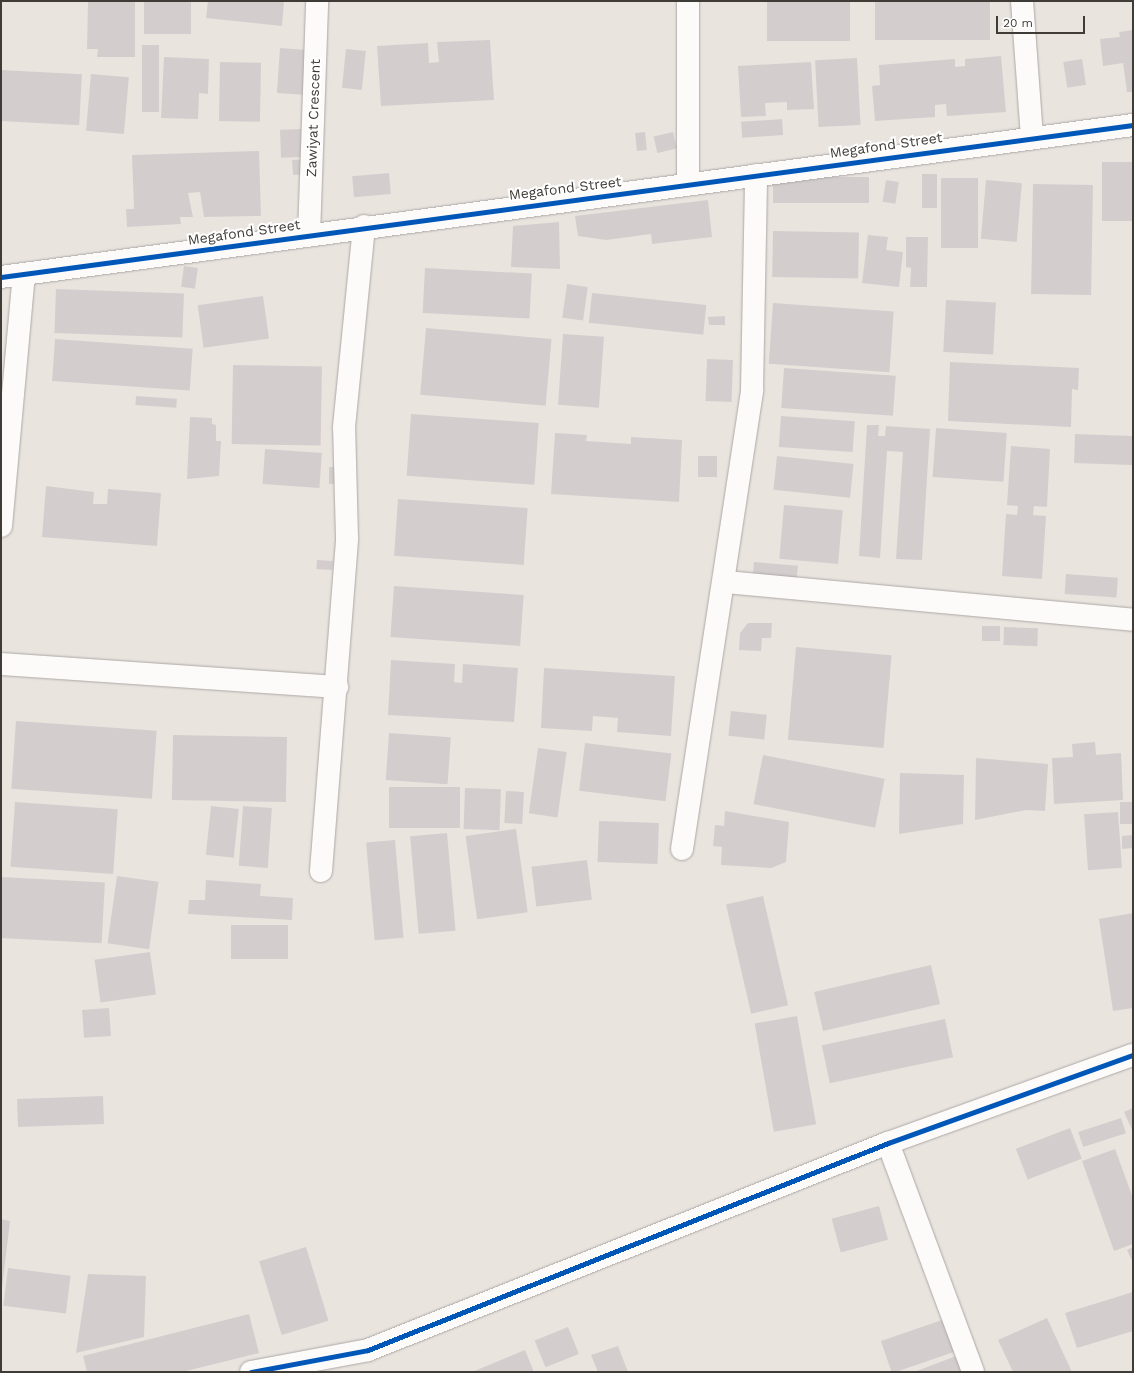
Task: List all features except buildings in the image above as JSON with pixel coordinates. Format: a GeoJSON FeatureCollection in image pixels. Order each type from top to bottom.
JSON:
{"type":"FeatureCollection","features":[{"type":"Feature","properties":{"kind":"street","name":"Zawiyat Crescent"},"geometry":{"type":"LineString","coordinates":[[309,235],[318,1]]}},
{"type":"Feature","properties":{"kind":"street"},"geometry":{"type":"LineString","coordinates":[[688,1],[688,184]]}},
{"type":"Feature","properties":{"kind":"street"},"geometry":{"type":"LineString","coordinates":[[1022,1],[1032,137]]}},
{"type":"Feature","properties":{"kind":"street","name":"Megafond Street"},"geometry":{"type":"LineString","coordinates":[[1,277],[309,235],[364,226],[756,175],[1032,137],[1133,125]]}},
{"type":"Feature","properties":{"kind":"street"},"geometry":{"type":"LineString","coordinates":[[682,849],[726,582],[752,390],[756,175]]}},
{"type":"Feature","properties":{"kind":"street"},"geometry":{"type":"LineString","coordinates":[[321,871],[337,687],[346,538],[344,427],[364,226]]}},
{"type":"Feature","properties":{"kind":"street"},"geometry":{"type":"LineString","coordinates":[[1,526],[24,274]]}},
{"type":"Feature","properties":{"kind":"street"},"geometry":{"type":"LineString","coordinates":[[726,582],[1133,620]]}},
{"type":"Feature","properties":{"kind":"street"},"geometry":{"type":"LineString","coordinates":[[1,664],[337,687]]}},
{"type":"Feature","properties":{"kind":"street"},"geometry":{"type":"LineString","coordinates":[[251,1372],[368,1350],[888,1143],[1133,1055]]}},
{"type":"Feature","properties":{"kind":"street"},"geometry":{"type":"LineString","coordinates":[[888,1143],[973,1372]]}},
{"type":"Feature","properties":{"kind":"cycle path"},"geometry":{"type":"LineString","coordinates":[[1,277],[1133,125]]}},
{"type":"Feature","properties":{"kind":"cycle path"},"geometry":{"type":"LineString","coordinates":[[251,1372],[368,1350],[888,1143],[1133,1055]]}}]}
